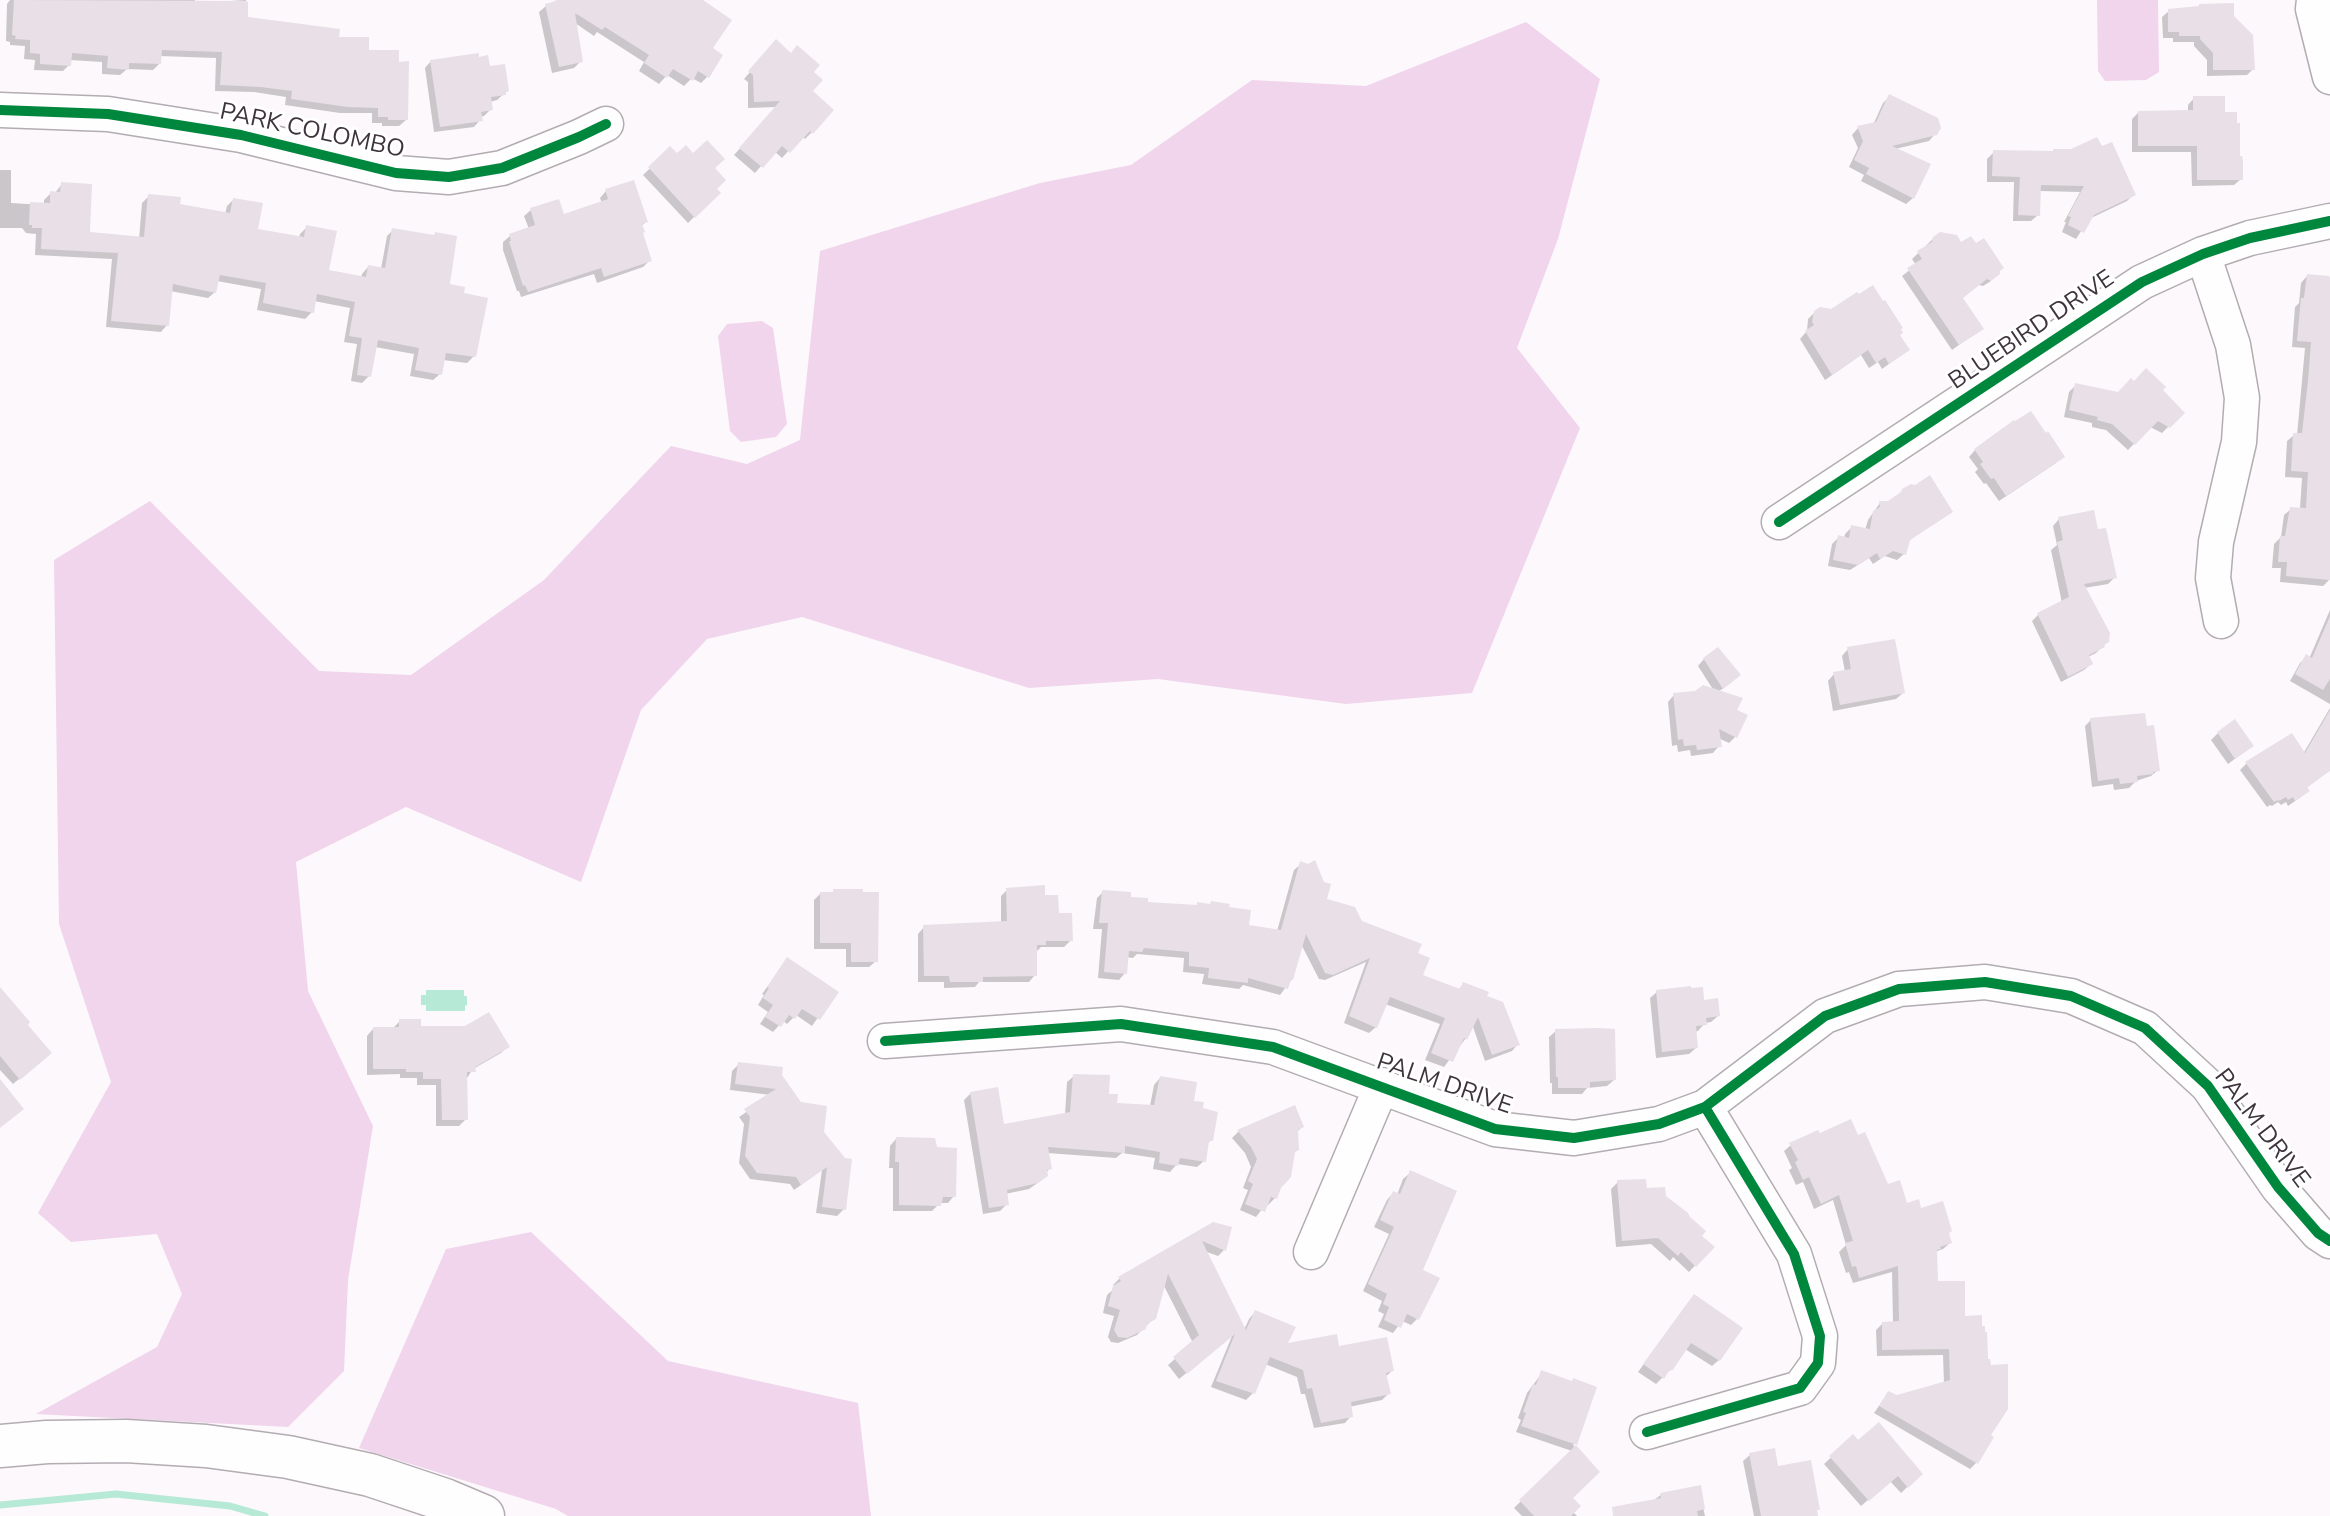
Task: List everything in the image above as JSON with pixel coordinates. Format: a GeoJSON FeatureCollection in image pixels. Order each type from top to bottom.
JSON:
{"type":"FeatureCollection","features":[{"type":"Feature","properties":{"kind":"main road"},"geometry":{"type":"LineString","coordinates":[[0,1446],[126,1441],[206,1446],[275,1455],[370,1475],[483,1516]]}},
{"type":"Feature","properties":{"kind":"street"},"geometry":{"type":"LineString","coordinates":[[2314,0],[2313,9],[2330,77]]}},
{"type":"Feature","properties":{"kind":"street","name":"PARK COLOMBO"},"geometry":{"type":"LineString","coordinates":[[0,110],[108,114],[241,135],[396,173],[449,177],[502,168],[606,124]]}},
{"type":"Feature","properties":{"kind":"street","name":"BLUEBIRD DRIVE"},"geometry":{"type":"LineString","coordinates":[[1779,522],[2142,282],[2203,254],[2250,238],[2330,221]]}},
{"type":"Feature","properties":{"kind":"street"},"geometry":{"type":"LineString","coordinates":[[2203,254],[2233,345],[2242,398],[2239,442],[2216,542],[2213,578],[2221,621]]}},
{"type":"Feature","properties":{"kind":"street","name":"PALM DRIVE"},"geometry":{"type":"LineString","coordinates":[[885,1041],[1121,1024],[1273,1047],[1495,1129],[1574,1138],[1659,1124],[1705,1107],[1825,1016],[1899,989],[1985,982],[2071,996],[2145,1028],[2208,1086],[2278,1187],[2318,1233],[2330,1241]]}},
{"type":"Feature","properties":{"kind":"street"},"geometry":{"type":"LineString","coordinates":[[1311,1252],[1382,1085]]}},
{"type":"Feature","properties":{"kind":"street"},"geometry":{"type":"LineString","coordinates":[[1647,1432],[1800,1388],[1818,1363],[1820,1336],[1794,1254],[1705,1107]]}},
{"type":"Feature","properties":{"kind":"shaded area"},"geometry":{"type":"Polygon","coordinates":[[[2097,0],[2158,0],[2159,72],[2146,80],[2105,81],[2098,71],[2097,0]]]}},
{"type":"Feature","properties":{"kind":"shaded area"},"geometry":{"type":"Polygon","coordinates":[[[1526,22],[1600,79],[1558,239],[1517,348],[1580,428],[1472,693],[1346,704],[1158,679],[1029,688],[802,617],[707,639],[641,710],[581,882],[406,807],[296,862],[308,991],[373,1126],[348,1280],[344,1371],[288,1427],[36,1414],[157,1347],[182,1294],[157,1234],[71,1242],[38,1213],[111,1082],[59,924],[54,560],[150,501],[319,671],[411,675],[544,580],[671,446],[747,464],[800,440],[820,251],[1040,183],[1131,165],[1252,80],[1366,86],[1526,22]]]}},
{"type":"Feature","properties":{"kind":"shaded area"},"geometry":{"type":"Polygon","coordinates":[[[762,321],[773,328],[787,424],[776,437],[741,442],[730,431],[718,336],[727,324],[762,321]]]}},
{"type":"Feature","properties":{"kind":"shaded area"},"geometry":{"type":"Polygon","coordinates":[[[426,990],[464,990],[464,996],[467,996],[465,1011],[426,1011],[426,1005],[421,1005],[421,995],[426,995],[426,990]]]}},
{"type":"Feature","properties":{"kind":"shaded area"},"geometry":{"type":"Polygon","coordinates":[[[531,1232],[668,1361],[858,1403],[871,1516],[568,1516],[556,1509],[359,1448],[446,1249],[531,1232]]]}},
{"type":"Feature","properties":{"kind":"building"},"geometry":{"type":"Polygon","coordinates":[[[14,0],[245,1],[248,2],[248,17],[340,29],[339,37],[369,37],[369,50],[399,50],[399,62],[409,61],[408,120],[378,117],[378,108],[291,99],[292,91],[220,85],[222,52],[162,50],[161,64],[129,63],[129,70],[107,68],[108,56],[72,53],[71,66],[40,64],[40,54],[30,53],[30,40],[15,39],[16,36],[12,35],[14,0]]]}},
{"type":"Feature","properties":{"kind":"building"},"geometry":{"type":"Polygon","coordinates":[[[555,0],[703,0],[732,20],[713,48],[723,55],[709,78],[698,71],[693,81],[673,69],[667,78],[644,63],[649,55],[605,27],[602,30],[575,13],[583,62],[559,67],[545,4],[555,0]]]}},
{"type":"Feature","properties":{"kind":"building"},"geometry":{"type":"Polygon","coordinates":[[[2234,3],[2234,16],[2253,35],[2255,70],[2213,70],[2213,53],[2200,36],[2179,36],[2179,32],[2168,32],[2168,9],[2234,3]]]}},
{"type":"Feature","properties":{"kind":"building"},"geometry":{"type":"Polygon","coordinates":[[[776,39],[791,53],[797,45],[820,65],[814,72],[823,80],[813,91],[834,110],[813,134],[810,131],[790,153],[782,146],[763,168],[739,148],[780,101],[754,102],[753,75],[748,71],[776,39]]]}},
{"type":"Feature","properties":{"kind":"building"},"geometry":{"type":"Polygon","coordinates":[[[479,53],[479,57],[488,55],[490,66],[505,64],[509,91],[506,95],[491,97],[493,110],[481,112],[483,121],[440,127],[430,60],[479,53]]]}},
{"type":"Feature","properties":{"kind":"building"},"geometry":{"type":"Polygon","coordinates":[[[1889,94],[1938,118],[1941,128],[1937,135],[1892,146],[1931,164],[1914,199],[1866,174],[1869,168],[1854,160],[1863,141],[1857,126],[1876,122],[1889,94]]]}},
{"type":"Feature","properties":{"kind":"building"},"geometry":{"type":"Polygon","coordinates":[[[2193,96],[2225,96],[2225,112],[2237,112],[2243,180],[2197,180],[2197,146],[2138,146],[2138,111],[2193,110],[2193,96]]]}},
{"type":"Feature","properties":{"kind":"building"},"geometry":{"type":"Polygon","coordinates":[[[2097,137],[2102,146],[2112,142],[2136,195],[2094,215],[2084,233],[2068,225],[2071,217],[2068,216],[2084,186],[2041,185],[2040,216],[2018,215],[2020,177],[1992,176],[1993,150],[2071,149],[2097,137]]]}},
{"type":"Feature","properties":{"kind":"building"},"geometry":{"type":"Polygon","coordinates":[[[707,140],[725,159],[715,168],[726,180],[717,189],[721,193],[695,218],[648,167],[670,146],[677,153],[686,145],[693,153],[707,140]]]}},
{"type":"Feature","properties":{"kind":"building"},"geometry":{"type":"Polygon","coordinates":[[[634,180],[648,222],[642,224],[652,261],[604,277],[601,268],[528,292],[523,286],[509,234],[535,225],[530,208],[559,199],[564,214],[608,199],[605,189],[634,180]]]}},
{"type":"Feature","properties":{"kind":"building"},"geometry":{"type":"Polygon","coordinates":[[[61,182],[92,184],[90,232],[144,237],[148,194],[181,197],[180,204],[230,213],[233,198],[263,203],[258,229],[304,237],[306,225],[337,231],[329,270],[366,277],[368,265],[385,268],[392,228],[457,236],[450,284],[465,287],[464,293],[488,298],[476,357],[446,353],[442,375],[415,370],[419,348],[378,340],[371,377],[357,375],[362,338],[349,336],[355,302],[317,294],[314,313],[263,303],[266,283],[220,275],[216,293],[173,284],[169,326],[111,321],[118,253],[41,249],[42,228],[29,225],[30,202],[50,203],[50,191],[60,192],[61,182]]]}},
{"type":"Feature","properties":{"kind":"building"},"geometry":{"type":"Polygon","coordinates":[[[1940,232],[1957,235],[1961,242],[1971,236],[1976,243],[1984,238],[2004,268],[1991,281],[1987,279],[1963,298],[1984,329],[1959,345],[1907,268],[1922,259],[1917,251],[1932,242],[1940,232]]]}},
{"type":"Feature","properties":{"kind":"building"},"geometry":{"type":"Polygon","coordinates":[[[2307,274],[2330,278],[2330,580],[2286,576],[2287,562],[2278,562],[2280,536],[2285,536],[2290,507],[2306,508],[2308,472],[2291,471],[2293,433],[2302,433],[2308,381],[2311,342],[2297,341],[2307,274]]]}},
{"type":"Feature","properties":{"kind":"building"},"geometry":{"type":"Polygon","coordinates":[[[1873,285],[1903,328],[1900,335],[1910,350],[1889,364],[1885,357],[1876,363],[1868,350],[1832,375],[1805,331],[1814,325],[1814,311],[1820,307],[1831,309],[1873,285]]]}},
{"type":"Feature","properties":{"kind":"building"},"geometry":{"type":"Polygon","coordinates":[[[2146,368],[2166,387],[2163,390],[2185,413],[2170,428],[2158,421],[2135,445],[2112,424],[2069,410],[2075,383],[2118,392],[2146,368]]]}},
{"type":"Feature","properties":{"kind":"building"},"geometry":{"type":"Polygon","coordinates":[[[2031,411],[2065,457],[2006,496],[1980,464],[1983,462],[1974,449],[2031,411]]]}},
{"type":"Feature","properties":{"kind":"building"},"geometry":{"type":"Polygon","coordinates":[[[1930,475],[1953,512],[1910,540],[1906,555],[1893,551],[1880,559],[1877,553],[1858,565],[1833,560],[1838,535],[1849,538],[1851,525],[1870,529],[1873,511],[1880,507],[1879,501],[1888,501],[1902,489],[1930,475]]]}},
{"type":"Feature","properties":{"kind":"building"},"geometry":{"type":"Polygon","coordinates":[[[2094,510],[2098,529],[2106,528],[2117,578],[2084,584],[2110,633],[2109,642],[2089,655],[2093,664],[2068,677],[2037,613],[2069,597],[2057,542],[2063,540],[2058,517],[2094,510]]]}},
{"type":"Feature","properties":{"kind":"building"},"geometry":{"type":"Polygon","coordinates":[[[2330,616],[2330,679],[2323,690],[2295,674],[2306,654],[2312,658],[2330,616]]]}},
{"type":"Feature","properties":{"kind":"building"},"geometry":{"type":"Polygon","coordinates":[[[1895,639],[1905,693],[1840,705],[1833,672],[1851,669],[1847,647],[1895,639]]]}},
{"type":"Feature","properties":{"kind":"building"},"geometry":{"type":"Polygon","coordinates":[[[1718,647],[1741,675],[1723,689],[1703,658],[1718,647]]]}},
{"type":"Feature","properties":{"kind":"building"},"geometry":{"type":"Polygon","coordinates":[[[1703,685],[1743,698],[1737,710],[1748,715],[1737,738],[1719,729],[1722,747],[1697,750],[1696,745],[1684,746],[1683,739],[1678,740],[1673,693],[1695,691],[1703,685]]]}},
{"type":"Feature","properties":{"kind":"building"},"geometry":{"type":"Polygon","coordinates":[[[2330,710],[2330,771],[2307,787],[2310,791],[2295,801],[2293,797],[2288,800],[2286,797],[2274,802],[2245,762],[2292,733],[2305,753],[2330,710]]]}},
{"type":"Feature","properties":{"kind":"building"},"geometry":{"type":"Polygon","coordinates":[[[2145,713],[2147,726],[2154,725],[2160,771],[2137,776],[2138,782],[2120,784],[2119,778],[2098,781],[2090,718],[2145,713]]]}},
{"type":"Feature","properties":{"kind":"building"},"geometry":{"type":"Polygon","coordinates":[[[2235,719],[2254,746],[2235,759],[2217,732],[2235,719]]]}},
{"type":"Feature","properties":{"kind":"building"},"geometry":{"type":"Polygon","coordinates":[[[1315,860],[1324,882],[1331,884],[1327,899],[1355,907],[1362,921],[1422,944],[1418,953],[1430,958],[1423,975],[1460,989],[1463,982],[1489,992],[1487,996],[1503,1002],[1520,1045],[1492,1055],[1478,1017],[1453,1062],[1431,1053],[1445,1018],[1390,997],[1377,1028],[1349,1016],[1370,958],[1333,975],[1325,973],[1306,934],[1288,989],[1248,978],[1248,983],[1208,978],[1209,968],[1189,966],[1189,952],[1144,948],[1142,952],[1129,951],[1127,974],[1104,972],[1108,923],[1099,923],[1102,890],[1131,892],[1131,897],[1148,898],[1148,902],[1197,905],[1197,902],[1210,904],[1211,901],[1230,904],[1229,907],[1251,910],[1249,925],[1281,930],[1300,861],[1308,864],[1315,860]]]}},
{"type":"Feature","properties":{"kind":"building"},"geometry":{"type":"Polygon","coordinates":[[[1045,885],[1045,895],[1058,895],[1059,913],[1072,913],[1073,941],[1046,941],[1046,945],[1037,945],[1037,976],[983,977],[983,982],[950,982],[949,976],[924,976],[923,925],[1007,921],[1006,888],[1045,885]]]}},
{"type":"Feature","properties":{"kind":"building"},"geometry":{"type":"Polygon","coordinates":[[[833,889],[879,892],[878,962],[851,962],[851,943],[820,943],[820,892],[833,892],[833,889]]]}},
{"type":"Feature","properties":{"kind":"building"},"geometry":{"type":"Polygon","coordinates":[[[787,957],[839,992],[820,1020],[802,1009],[795,1019],[789,1015],[781,1027],[765,1017],[773,1005],[763,998],[767,987],[787,957]]]}},
{"type":"Feature","properties":{"kind":"building"},"geometry":{"type":"Polygon","coordinates":[[[0,987],[52,1053],[20,1080],[0,1056],[0,987]]]}},
{"type":"Feature","properties":{"kind":"building"},"geometry":{"type":"Polygon","coordinates":[[[1703,987],[1704,1000],[1718,998],[1720,1016],[1706,1018],[1707,1025],[1696,1026],[1698,1048],[1662,1052],[1656,990],[1703,987]]]}},
{"type":"Feature","properties":{"kind":"building"},"geometry":{"type":"Polygon","coordinates":[[[489,1012],[510,1047],[475,1067],[476,1072],[467,1072],[468,1120],[442,1120],[441,1079],[423,1079],[423,1072],[406,1072],[406,1069],[373,1069],[373,1027],[399,1027],[399,1019],[421,1019],[421,1026],[465,1026],[489,1012]]]}},
{"type":"Feature","properties":{"kind":"building"},"geometry":{"type":"Polygon","coordinates":[[[1555,1029],[1615,1029],[1616,1080],[1590,1082],[1590,1088],[1558,1088],[1555,1029]]]}},
{"type":"Feature","properties":{"kind":"building"},"geometry":{"type":"Polygon","coordinates":[[[738,1062],[783,1067],[782,1075],[801,1102],[827,1106],[824,1132],[845,1158],[852,1159],[846,1210],[822,1207],[827,1167],[801,1185],[796,1177],[757,1173],[745,1156],[750,1117],[744,1109],[776,1089],[735,1084],[738,1062]]]}},
{"type":"Feature","properties":{"kind":"building"},"geometry":{"type":"Polygon","coordinates":[[[1073,1074],[1110,1075],[1109,1094],[1118,1094],[1117,1103],[1154,1105],[1160,1076],[1197,1082],[1194,1101],[1204,1102],[1203,1108],[1218,1112],[1206,1162],[1180,1158],[1178,1166],[1159,1163],[1160,1152],[1125,1146],[1125,1153],[1048,1147],[1052,1169],[1047,1170],[1048,1176],[1038,1183],[1007,1190],[1009,1205],[989,1208],[970,1092],[998,1087],[1004,1124],[1070,1112],[1073,1074]]]}},
{"type":"Feature","properties":{"kind":"building"},"geometry":{"type":"Polygon","coordinates":[[[0,1079],[24,1109],[0,1128],[0,1079]]]}},
{"type":"Feature","properties":{"kind":"building"},"geometry":{"type":"Polygon","coordinates":[[[1295,1105],[1304,1127],[1298,1130],[1299,1150],[1295,1152],[1291,1177],[1281,1188],[1277,1199],[1271,1197],[1265,1212],[1245,1204],[1253,1184],[1248,1181],[1257,1159],[1237,1130],[1295,1105]]]}},
{"type":"Feature","properties":{"kind":"building"},"geometry":{"type":"Polygon","coordinates":[[[1851,1119],[1858,1135],[1865,1132],[1888,1184],[1900,1180],[1907,1203],[1919,1199],[1921,1208],[1943,1201],[1952,1231],[1949,1233],[1952,1243],[1937,1250],[1938,1281],[1965,1281],[1965,1316],[1982,1315],[1991,1365],[2008,1364],[2008,1409],[1991,1435],[1994,1437],[1978,1464],[1879,1406],[1888,1391],[1897,1395],[1950,1380],[1949,1349],[1882,1350],[1882,1322],[1899,1321],[1898,1266],[1859,1278],[1856,1266],[1852,1267],[1845,1243],[1853,1241],[1839,1195],[1821,1204],[1809,1177],[1803,1180],[1795,1162],[1798,1160],[1789,1143],[1851,1119]]]}},
{"type":"Feature","properties":{"kind":"building"},"geometry":{"type":"Polygon","coordinates":[[[896,1137],[935,1138],[937,1147],[957,1148],[956,1197],[943,1197],[941,1206],[899,1205],[896,1137]]]}},
{"type":"Feature","properties":{"kind":"building"},"geometry":{"type":"Polygon","coordinates":[[[1410,1170],[1457,1191],[1423,1270],[1440,1278],[1419,1320],[1407,1314],[1401,1328],[1384,1320],[1389,1307],[1383,1304],[1387,1294],[1368,1284],[1394,1227],[1380,1220],[1393,1191],[1400,1194],[1410,1170]]]}},
{"type":"Feature","properties":{"kind":"building"},"geometry":{"type":"Polygon","coordinates":[[[1646,1179],[1647,1188],[1665,1187],[1666,1196],[1706,1231],[1702,1236],[1715,1247],[1696,1267],[1681,1252],[1678,1256],[1658,1238],[1622,1241],[1617,1180],[1646,1179]]]}},
{"type":"Feature","properties":{"kind":"building"},"geometry":{"type":"Polygon","coordinates":[[[1213,1222],[1232,1227],[1226,1251],[1202,1241],[1246,1330],[1255,1310],[1296,1327],[1288,1343],[1337,1334],[1339,1346],[1387,1337],[1394,1371],[1386,1373],[1391,1394],[1351,1402],[1353,1417],[1321,1423],[1312,1388],[1307,1389],[1303,1370],[1270,1357],[1255,1394],[1216,1381],[1235,1334],[1187,1374],[1173,1357],[1199,1335],[1168,1274],[1156,1319],[1147,1324],[1146,1329],[1127,1338],[1118,1337],[1114,1330],[1120,1310],[1108,1306],[1113,1286],[1121,1281],[1118,1277],[1213,1222]]]}},
{"type":"Feature","properties":{"kind":"building"},"geometry":{"type":"Polygon","coordinates":[[[1694,1294],[1743,1328],[1720,1361],[1691,1343],[1664,1379],[1643,1364],[1694,1294]]]}},
{"type":"Feature","properties":{"kind":"building"},"geometry":{"type":"Polygon","coordinates":[[[1541,1370],[1597,1387],[1577,1445],[1521,1426],[1533,1384],[1536,1385],[1541,1370]]]}},
{"type":"Feature","properties":{"kind":"building"},"geometry":{"type":"Polygon","coordinates":[[[1879,1422],[1923,1474],[1908,1488],[1898,1476],[1869,1501],[1829,1456],[1853,1434],[1858,1440],[1879,1422]]]}},
{"type":"Feature","properties":{"kind":"building"},"geometry":{"type":"Polygon","coordinates":[[[1576,1445],[1600,1472],[1573,1498],[1581,1506],[1571,1516],[1534,1516],[1519,1500],[1576,1445]]]}},
{"type":"Feature","properties":{"kind":"building"},"geometry":{"type":"Polygon","coordinates":[[[1775,1448],[1778,1466],[1811,1460],[1820,1510],[1817,1510],[1818,1516],[1761,1516],[1749,1453],[1775,1448]]]}},
{"type":"Feature","properties":{"kind":"building"},"geometry":{"type":"Polygon","coordinates":[[[1701,1485],[1705,1509],[1697,1511],[1698,1516],[1613,1516],[1612,1507],[1661,1498],[1660,1493],[1701,1485]]]}},
{"type":"Feature","properties":{"kind":"waterway"},"geometry":{"type":"LineString","coordinates":[[0,1505],[116,1494],[230,1506],[265,1516]]}},
{"type":"Feature","properties":{"kind":"cycle path"},"geometry":{"type":"LineString","coordinates":[[0,110],[108,114],[241,135],[396,173],[449,177],[502,168],[606,124]]}},
{"type":"Feature","properties":{"kind":"cycle path"},"geometry":{"type":"LineString","coordinates":[[1779,522],[2142,282],[2203,254],[2250,238],[2330,221]]}},
{"type":"Feature","properties":{"kind":"cycle path"},"geometry":{"type":"LineString","coordinates":[[885,1041],[1121,1024],[1273,1047],[1495,1129],[1574,1138],[1659,1124],[1705,1107],[1825,1016],[1899,989],[1985,982],[2071,996],[2145,1028],[2208,1086],[2278,1187],[2318,1233],[2330,1241]]}},
{"type":"Feature","properties":{"kind":"cycle path"},"geometry":{"type":"LineString","coordinates":[[1647,1432],[1800,1388],[1818,1363],[1820,1336],[1794,1254],[1705,1107]]}}]}
